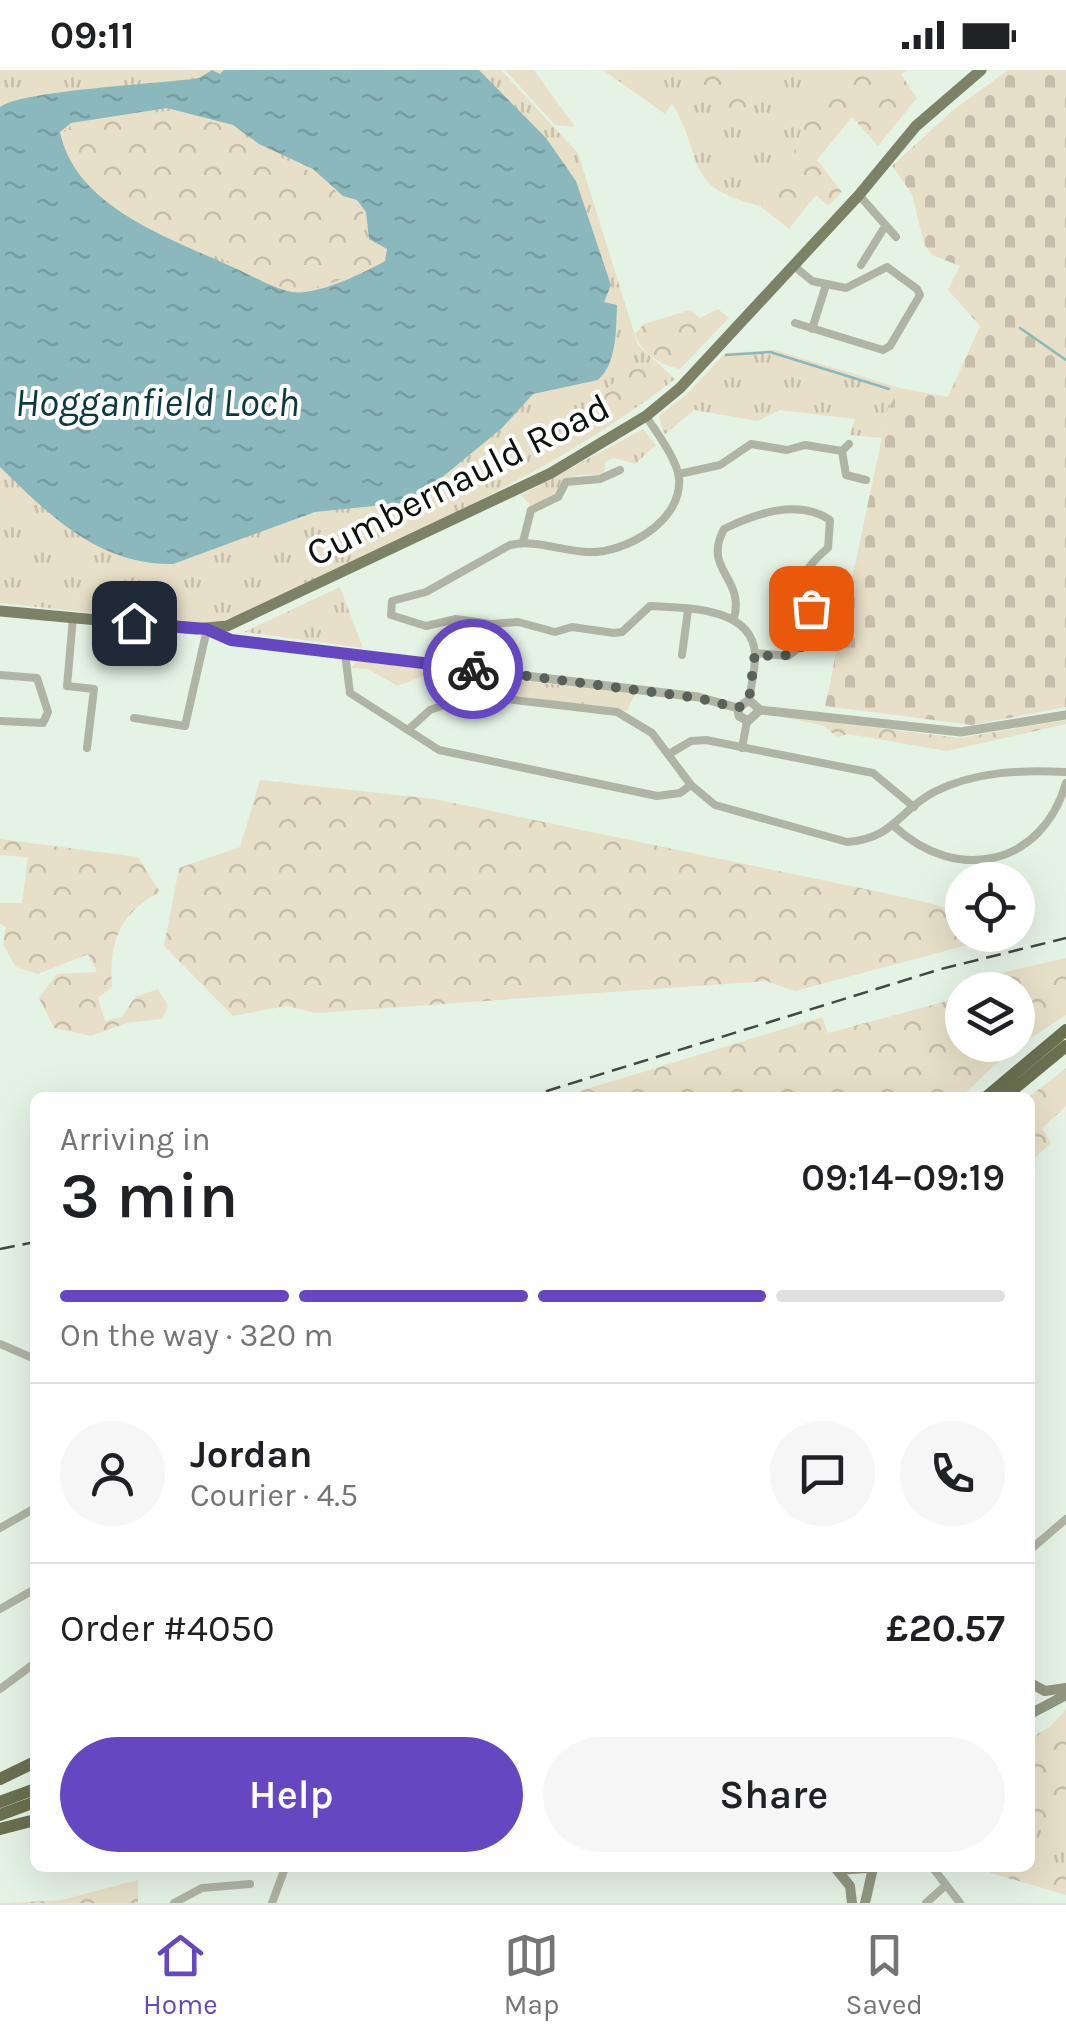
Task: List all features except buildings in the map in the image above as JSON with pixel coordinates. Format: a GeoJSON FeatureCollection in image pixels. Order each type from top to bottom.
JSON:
{"type":"FeatureCollection","features":[{"type":"Feature","properties":{"kind":"highway"},"geometry":{"type":"LineString","coordinates":[[991,1092],[1066,1030]]}},
{"type":"Feature","properties":{"kind":"highway"},"geometry":{"type":"LineString","coordinates":[[1010,1092],[1066,1046]]}},
{"type":"Feature","properties":{"kind":"highway"},"geometry":{"type":"LineString","coordinates":[[0,1779],[30,1764]]}},
{"type":"Feature","properties":{"kind":"highway"},"geometry":{"type":"LineString","coordinates":[[0,1802],[30,1792]]}},
{"type":"Feature","properties":{"kind":"highway"},"geometry":{"type":"LineString","coordinates":[[0,1814],[30,1804]]}},
{"type":"Feature","properties":{"kind":"highway"},"geometry":{"type":"LineString","coordinates":[[0,1829],[30,1821]]}},
{"type":"Feature","properties":{"kind":"main road","name":"Cumbernauld Road"},"geometry":{"type":"LineString","coordinates":[[0,612],[206,629],[227,626],[551,473],[646,416],[680,388],[860,195],[916,126],[981,70]]}},
{"type":"Feature","properties":{"kind":"main road"},"geometry":{"type":"LineString","coordinates":[[1035,1688],[1045,1697]]}},
{"type":"Feature","properties":{"kind":"main road"},"geometry":{"type":"LineString","coordinates":[[1035,1708],[1045,1697],[1066,1691]]}},
{"type":"Feature","properties":{"kind":"main road"},"geometry":{"type":"LineString","coordinates":[[837,1872],[849,1884],[852,1903]]}},
{"type":"Feature","properties":{"kind":"main road"},"geometry":{"type":"LineString","coordinates":[[865,1903],[869,1872]]}},
{"type":"Feature","properties":{"kind":"street"},"geometry":{"type":"LineString","coordinates":[[860,195],[884,228],[896,237]]}},
{"type":"Feature","properties":{"kind":"street"},"geometry":{"type":"LineString","coordinates":[[861,264],[884,228]]}},
{"type":"Feature","properties":{"kind":"street"},"geometry":{"type":"LineString","coordinates":[[793,265],[808,278],[826,285],[853,287],[884,267],[917,288],[920,295],[886,349],[794,323]]}},
{"type":"Feature","properties":{"kind":"street"},"geometry":{"type":"LineString","coordinates":[[812,329],[826,285]]}},
{"type":"Feature","properties":{"kind":"street"},"geometry":{"type":"LineString","coordinates":[[646,416],[679,474],[674,508],[651,530],[610,550],[589,552],[523,542],[426,592],[401,596],[392,601],[391,615],[426,626],[456,619],[492,624],[518,622],[555,632],[572,627],[614,633],[622,632],[650,606],[734,618],[752,640],[755,653],[749,700],[738,708]]}},
{"type":"Feature","properties":{"kind":"street"},"geometry":{"type":"LineString","coordinates":[[679,474],[720,465],[751,444],[787,450],[805,445],[845,447],[846,475],[866,480]]}},
{"type":"Feature","properties":{"kind":"street"},"geometry":{"type":"LineString","coordinates":[[523,542],[530,510],[558,498],[566,482],[600,479],[620,470]]}},
{"type":"Feature","properties":{"kind":"street"},"geometry":{"type":"LineString","coordinates":[[734,618],[737,591],[717,560],[715,546],[724,529],[774,510],[821,514],[830,520],[828,548],[803,571],[800,584],[811,608],[809,640],[788,656],[755,653]]}},
{"type":"Feature","properties":{"kind":"street"},"geometry":{"type":"LineString","coordinates":[[682,655],[688,610]]}},
{"type":"Feature","properties":{"kind":"street"},"geometry":{"type":"LineString","coordinates":[[73,617],[67,686],[94,690],[87,748]]}},
{"type":"Feature","properties":{"kind":"street"},"geometry":{"type":"LineString","coordinates":[[227,626],[234,634],[251,640]]}},
{"type":"Feature","properties":{"kind":"street"},"geometry":{"type":"LineString","coordinates":[[134,718],[185,726],[206,629],[226,639],[698,698],[738,708],[747,721],[742,748]]}},
{"type":"Feature","properties":{"kind":"street"},"geometry":{"type":"LineString","coordinates":[[345,653],[350,694],[439,750],[658,796],[680,793],[691,785]]}},
{"type":"Feature","properties":{"kind":"street"},"geometry":{"type":"LineString","coordinates":[[0,674],[37,678],[48,712],[43,723],[0,720]]}},
{"type":"Feature","properties":{"kind":"street"},"geometry":{"type":"LineString","coordinates":[[409,729],[430,710],[472,696],[617,712],[643,725],[691,785],[715,805],[847,842],[866,840],[895,827],[930,793],[985,774],[1066,772]]}},
{"type":"Feature","properties":{"kind":"street"},"geometry":{"type":"LineString","coordinates":[[749,700],[760,710],[961,732],[1066,715]]}},
{"type":"Feature","properties":{"kind":"street"},"geometry":{"type":"LineString","coordinates":[[747,721],[755,719],[760,710]]}},
{"type":"Feature","properties":{"kind":"street"},"geometry":{"type":"LineString","coordinates":[[670,754],[692,741],[873,773],[914,807]]}},
{"type":"Feature","properties":{"kind":"street"},"geometry":{"type":"LineString","coordinates":[[895,827],[926,850],[949,860],[987,861],[1037,836],[1053,819],[1066,784]]}},
{"type":"Feature","properties":{"kind":"street"},"geometry":{"type":"LineString","coordinates":[[0,1344],[30,1356]]}},
{"type":"Feature","properties":{"kind":"street"},"geometry":{"type":"LineString","coordinates":[[0,1528],[30,1511]]}},
{"type":"Feature","properties":{"kind":"street"},"geometry":{"type":"LineString","coordinates":[[1035,1546],[1066,1519]]}},
{"type":"Feature","properties":{"kind":"street"},"geometry":{"type":"LineString","coordinates":[[0,1610],[30,1592]]}},
{"type":"Feature","properties":{"kind":"street"},"geometry":{"type":"LineString","coordinates":[[0,1689],[30,1667]]}},
{"type":"Feature","properties":{"kind":"street"},"geometry":{"type":"LineString","coordinates":[[272,1903],[284,1872]]}},
{"type":"Feature","properties":{"kind":"street"},"geometry":{"type":"LineString","coordinates":[[936,1872],[960,1903]]}},
{"type":"Feature","properties":{"kind":"street"},"geometry":{"type":"LineString","coordinates":[[174,1903],[202,1888],[228,1882],[250,1884]]}},
{"type":"Feature","properties":{"kind":"street"},"geometry":{"type":"LineString","coordinates":[[926,1903],[946,1885]]}},
{"type":"Feature","properties":{"kind":"green space","name":"Hogganfield Loch"},"geometry":{"type":"Polygon","coordinates":[[[0,70],[501,70],[578,153],[638,345],[675,379],[625,416],[518,480],[237,616],[206,625],[0,603],[0,70]]]}},
{"type":"Feature","properties":{"kind":"green space"},"geometry":{"type":"Polygon","coordinates":[[[505,70],[534,70],[575,127],[555,125],[505,70]]]}},
{"type":"Feature","properties":{"kind":"green space"},"geometry":{"type":"Polygon","coordinates":[[[603,70],[835,70],[810,105],[788,169],[760,206],[735,198],[706,180],[672,103],[665,114],[603,70]]]}},
{"type":"Feature","properties":{"kind":"green space"},"geometry":{"type":"Polygon","coordinates":[[[697,70],[746,70],[757,92],[740,116],[701,87],[697,70]]]}},
{"type":"Feature","properties":{"kind":"green space"},"geometry":{"type":"Polygon","coordinates":[[[835,70],[909,70],[901,74],[917,98],[878,146],[852,117],[817,160],[842,192],[828,206],[816,195],[789,229],[760,206],[788,169],[810,105],[835,70]]]}},
{"type":"Feature","properties":{"kind":"green space"},"geometry":{"type":"Polygon","coordinates":[[[1008,70],[1066,70],[1066,707],[972,725],[825,706],[888,409],[900,388],[948,397],[980,326],[948,290],[960,266],[932,255],[924,244],[912,194],[892,166],[952,111],[1008,70]]]}},
{"type":"Feature","properties":{"kind":"green space"},"geometry":{"type":"Polygon","coordinates":[[[167,111],[231,127],[258,146],[311,172],[363,212],[362,226],[368,241],[381,244],[383,260],[319,286],[290,289],[161,232],[110,201],[73,159],[63,133],[72,125],[167,111]]]}},
{"type":"Feature","properties":{"kind":"green space"},"geometry":{"type":"Polygon","coordinates":[[[718,309],[729,318],[680,369],[653,357],[635,334],[644,324],[690,310],[700,318],[718,309]]]}},
{"type":"Feature","properties":{"kind":"green space"},"geometry":{"type":"Polygon","coordinates":[[[775,350],[900,388],[888,409],[882,438],[850,435],[855,419],[780,410],[758,421],[694,410],[664,435],[659,416],[689,392],[725,353],[775,350]]]}},
{"type":"Feature","properties":{"kind":"green space"},"geometry":{"type":"Polygon","coordinates":[[[630,367],[650,368],[663,380],[662,385],[609,425],[603,393],[630,367]]]}},
{"type":"Feature","properties":{"kind":"green space"},"geometry":{"type":"Polygon","coordinates":[[[643,429],[656,445],[635,464],[614,458],[606,461],[603,475],[579,475],[563,481],[552,498],[530,505],[521,495],[643,429]]]}},
{"type":"Feature","properties":{"kind":"green space"},"geometry":{"type":"Polygon","coordinates":[[[340,587],[363,648],[244,632],[340,587]]]}},
{"type":"Feature","properties":{"kind":"green space"},"geometry":{"type":"Polygon","coordinates":[[[357,661],[635,694],[627,711],[473,690],[455,695],[433,672],[398,686],[368,669],[351,668],[357,661]]]}},
{"type":"Feature","properties":{"kind":"green space"},"geometry":{"type":"Polygon","coordinates":[[[779,716],[960,738],[1066,720],[1066,724],[947,751],[848,734],[837,737],[824,726],[779,716]]]}},
{"type":"Feature","properties":{"kind":"green space"},"geometry":{"type":"Polygon","coordinates":[[[260,780],[434,799],[945,907],[945,951],[795,991],[766,981],[316,1013],[286,1006],[233,1016],[164,946],[179,868],[240,847],[260,780]]]}},
{"type":"Feature","properties":{"kind":"green space"},"geometry":{"type":"Polygon","coordinates":[[[0,839],[138,857],[160,892],[126,920],[112,957],[112,987],[98,998],[105,1021],[122,1017],[135,997],[158,989],[168,1006],[162,1019],[126,1023],[91,1036],[54,1028],[39,998],[57,974],[97,972],[88,954],[38,974],[16,967],[3,945],[6,927],[0,924],[0,903],[22,903],[28,857],[0,855],[0,839]]]}},
{"type":"Feature","properties":{"kind":"green space"},"geometry":{"type":"Polygon","coordinates":[[[1066,958],[1066,1015],[1035,1036],[1035,972],[1006,972],[1066,958]]]}},
{"type":"Feature","properties":{"kind":"green space"},"geometry":{"type":"Polygon","coordinates":[[[945,1002],[945,1062],[998,1062],[966,1092],[577,1092],[822,1017],[828,1033],[945,1002]]]}},
{"type":"Feature","properties":{"kind":"green space"},"geometry":{"type":"Polygon","coordinates":[[[1066,1068],[1066,1106],[1042,1128],[1051,1143],[1035,1157],[1035,1092],[1066,1068]]]}},
{"type":"Feature","properties":{"kind":"green space"},"geometry":{"type":"Polygon","coordinates":[[[1066,1709],[1066,1812],[1035,1821],[1035,1738],[1066,1709]]]}},
{"type":"Feature","properties":{"kind":"green space"},"geometry":{"type":"Polygon","coordinates":[[[1066,1718],[1066,1894],[996,1872],[1035,1872],[1035,1735],[1066,1718]]]}},
{"type":"Feature","properties":{"kind":"green space"},"geometry":{"type":"Polygon","coordinates":[[[1035,1858],[1061,1875],[1066,1874],[1066,1895],[991,1873],[1035,1872],[1035,1858]]]}},
{"type":"Feature","properties":{"kind":"green space"},"geometry":{"type":"Polygon","coordinates":[[[138,1880],[138,1903],[7,1903],[62,1900],[138,1880]]]}},
{"type":"Feature","properties":{"kind":"water","name":"Hogganfield Loch"},"geometry":{"type":"Polygon","coordinates":[[[212,70],[220,74],[224,70],[479,70],[546,138],[576,181],[611,285],[604,302],[617,305],[614,346],[604,373],[598,380],[533,394],[502,428],[412,502],[315,512],[173,564],[122,556],[99,547],[57,519],[0,467],[0,107],[35,96],[199,78],[212,70]],[[167,108],[71,123],[60,132],[69,158],[84,180],[127,216],[276,287],[292,292],[314,291],[385,261],[387,249],[369,239],[366,212],[357,200],[343,196],[313,169],[259,144],[233,125],[167,108]]]}},
{"type":"Feature","properties":{"kind":"waterway"},"geometry":{"type":"LineString","coordinates":[[1020,328],[1066,360]]}},
{"type":"Feature","properties":{"kind":"waterway"},"geometry":{"type":"LineString","coordinates":[[726,355],[770,352],[889,389]]}},
{"type":"Feature","properties":{"kind":"railway"},"geometry":{"type":"LineString","coordinates":[[543,1092],[941,969],[1066,938]]}},
{"type":"Feature","properties":{"kind":"railway"},"geometry":{"type":"LineString","coordinates":[[0,1249],[30,1243]]}},
{"type":"Feature","properties":{"kind":"way so far"},"geometry":{"type":"LineString","coordinates":[[473,669],[698,698],[738,708],[749,700],[755,653],[774,658],[798,652],[809,640],[811,608]]}},
{"type":"Feature","properties":{"kind":"route"},"geometry":{"type":"LineString","coordinates":[[134,623],[206,629],[231,640],[473,669]]}}]}
